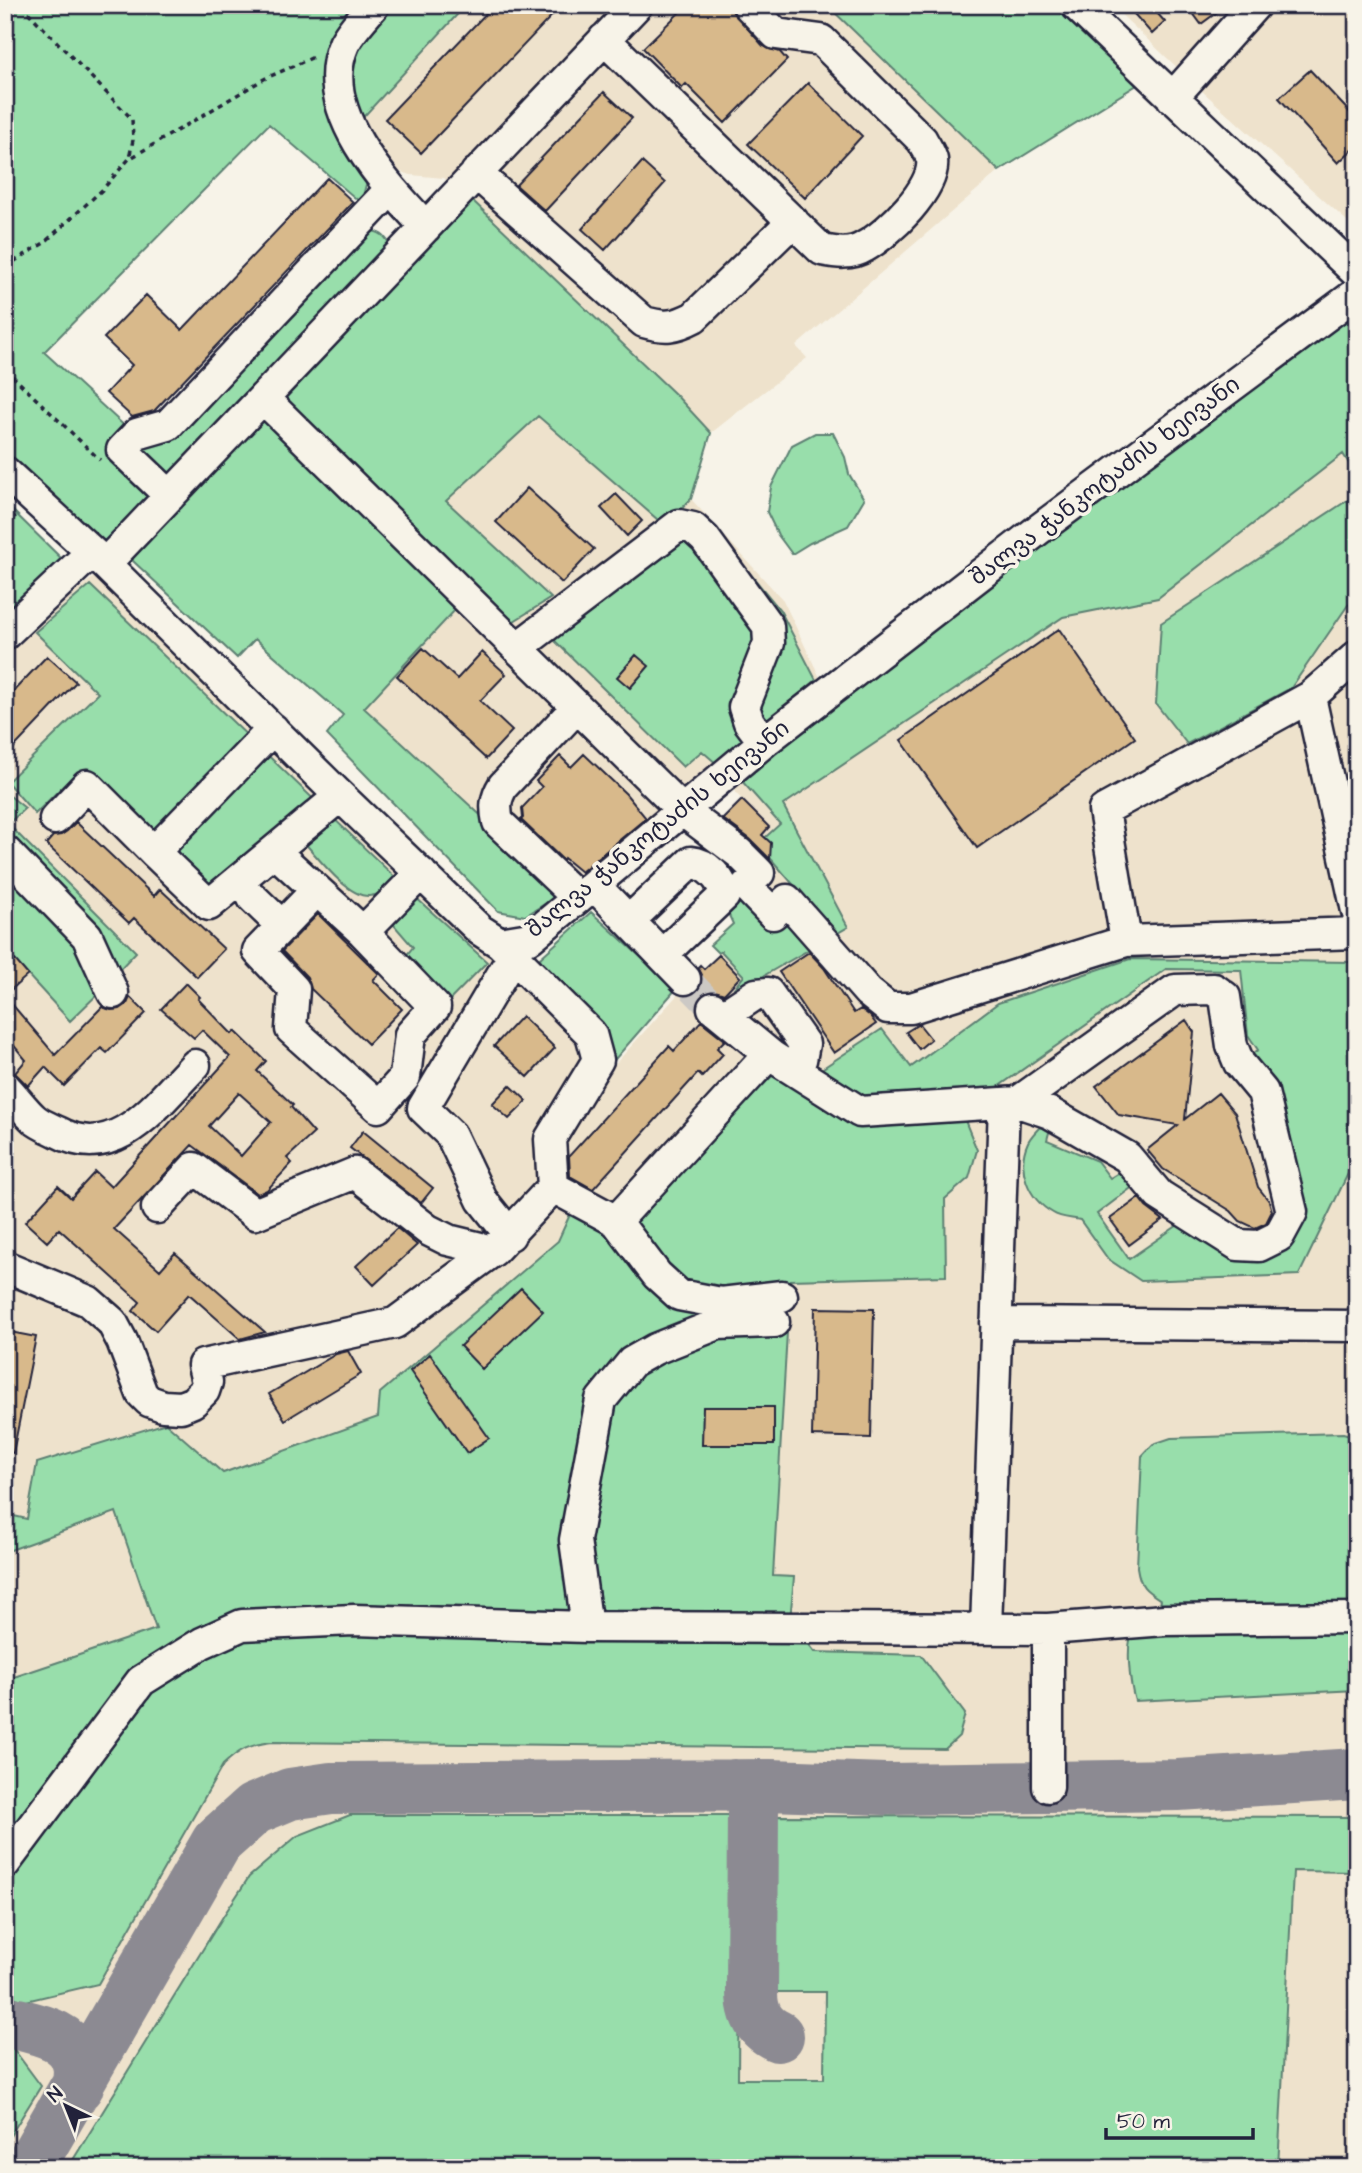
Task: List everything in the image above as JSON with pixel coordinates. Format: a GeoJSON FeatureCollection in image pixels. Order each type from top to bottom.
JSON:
{"type":"FeatureCollection","features":[{"type":"Feature","properties":{"kind":"street"},"geometry":{"type":"LineString","coordinates":[[374,5],[345,43],[339,63],[338,91],[355,140],[390,190],[426,227]]}},
{"type":"Feature","properties":{"kind":"street"},"geometry":{"type":"LineString","coordinates":[[5,634],[170,496],[637,5]]}},
{"type":"Feature","properties":{"kind":"street"},"geometry":{"type":"LineString","coordinates":[[604,39],[822,250],[840,254],[863,248],[910,208],[929,181],[932,159],[922,140],[821,40],[776,34],[748,5]]}},
{"type":"Feature","properties":{"kind":"street"},"geometry":{"type":"LineString","coordinates":[[1076,5],[1357,273]]}},
{"type":"Feature","properties":{"kind":"street"},"geometry":{"type":"LineString","coordinates":[[1172,98],[1255,5]]}},
{"type":"Feature","properties":{"kind":"street"},"geometry":{"type":"LineString","coordinates":[[468,182],[644,322],[659,326],[678,326],[694,317],[793,222]]}},
{"type":"Feature","properties":{"kind":"street"},"geometry":{"type":"LineString","coordinates":[[170,496],[122,450],[137,434],[168,425],[390,190]]}},
{"type":"Feature","properties":{"kind":"street","name":"შალვა ჭანკოტაძის ხეივანი"},"geometry":{"type":"LineString","coordinates":[[5,472],[99,558],[480,930],[507,949],[530,938],[764,742],[1038,530],[1357,293]]}},
{"type":"Feature","properties":{"kind":"street"},"geometry":{"type":"LineString","coordinates":[[263,398],[683,811],[739,852],[759,873],[746,886],[773,914],[788,900],[868,992],[888,1008],[911,1008],[1126,941],[1357,933]]}},
{"type":"Feature","properties":{"kind":"street"},"geometry":{"type":"LineString","coordinates":[[517,648],[679,525],[693,528],[705,539],[768,626],[769,643],[744,707],[749,722],[764,742]]}},
{"type":"Feature","properties":{"kind":"street"},"geometry":{"type":"LineString","coordinates":[[1126,941],[1104,810],[1310,697],[1357,656]]}},
{"type":"Feature","properties":{"kind":"street"},"geometry":{"type":"LineString","coordinates":[[1310,697],[1357,911]]}},
{"type":"Feature","properties":{"kind":"street"},"geometry":{"type":"LineString","coordinates":[[577,707],[503,786],[497,796],[495,809],[498,821],[586,891],[629,921],[685,979]]}},
{"type":"Feature","properties":{"kind":"street"},"geometry":{"type":"LineString","coordinates":[[154,852],[273,729]]}},
{"type":"Feature","properties":{"kind":"street"},"geometry":{"type":"LineString","coordinates":[[55,819],[87,785],[209,905],[340,796]]}},
{"type":"Feature","properties":{"kind":"street"},"geometry":{"type":"LineString","coordinates":[[5,851],[87,936],[113,993]]}},
{"type":"Feature","properties":{"kind":"street"},"geometry":{"type":"LineString","coordinates":[[286,862],[317,890],[363,932],[435,1007],[410,1035],[405,1077],[378,1107],[291,1029],[294,989],[258,951],[317,890]]}},
{"type":"Feature","properties":{"kind":"street"},"geometry":{"type":"LineString","coordinates":[[629,921],[691,862],[704,865],[722,885],[724,895],[662,955]]}},
{"type":"Feature","properties":{"kind":"street"},"geometry":{"type":"LineString","coordinates":[[363,932],[421,873]]}},
{"type":"Feature","properties":{"kind":"street"},"geometry":{"type":"LineString","coordinates":[[253,898],[282,926]]}},
{"type":"Feature","properties":{"kind":"street"},"geometry":{"type":"LineString","coordinates":[[5,1266],[88,1301],[112,1322],[142,1394],[149,1401],[163,1406],[181,1407],[193,1402],[204,1391],[206,1382],[203,1365],[395,1323],[502,1243],[553,1187],[550,1139],[598,1060],[591,1034],[507,949],[423,1108],[451,1135],[502,1243]]}},
{"type":"Feature","properties":{"kind":"street"},"geometry":{"type":"LineString","coordinates":[[793,1069],[801,1060],[804,1044],[768,993],[756,994],[718,1012],[773,1056],[793,1069],[860,1112],[1011,1103],[1050,1113],[1127,1157],[1159,1195],[1238,1245],[1259,1246],[1279,1236],[1289,1220],[1292,1212],[1263,1092],[1239,1063],[1232,1046],[1225,997],[1214,989],[1175,990],[1011,1103]]}},
{"type":"Feature","properties":{"kind":"street"},"geometry":{"type":"LineString","coordinates":[[5,1087],[35,1120],[68,1138],[89,1143],[111,1139],[134,1127],[195,1065]]}},
{"type":"Feature","properties":{"kind":"street"},"geometry":{"type":"LineString","coordinates":[[616,1221],[760,1065]]}},
{"type":"Feature","properties":{"kind":"street"},"geometry":{"type":"LineString","coordinates":[[986,1629],[996,1323],[1011,1103]]}},
{"type":"Feature","properties":{"kind":"street"},"geometry":{"type":"LineString","coordinates":[[157,1208],[194,1168],[255,1214],[355,1174],[428,1230],[448,1240],[502,1243]]}},
{"type":"Feature","properties":{"kind":"street"},"geometry":{"type":"LineString","coordinates":[[553,1187],[616,1221],[657,1275],[680,1295],[721,1303],[778,1309],[718,1324],[655,1349],[632,1362],[601,1400],[575,1540],[587,1627]]}},
{"type":"Feature","properties":{"kind":"street"},"geometry":{"type":"LineString","coordinates":[[996,1323],[1357,1326]]}},
{"type":"Feature","properties":{"kind":"street"},"geometry":{"type":"LineString","coordinates":[[5,1863],[141,1681],[202,1643],[242,1625],[354,1620],[587,1627],[1048,1629],[1165,1620],[1357,1618]]}},
{"type":"Feature","properties":{"kind":"street"},"geometry":{"type":"LineString","coordinates":[[1048,1629],[1048,1787]]}},
{"type":"Feature","properties":{"kind":"path"},"geometry":{"type":"LineString","coordinates":[[20,5],[132,119],[133,140],[129,159]]}},
{"type":"Feature","properties":{"kind":"path"},"geometry":{"type":"LineString","coordinates":[[5,267],[44,243],[102,190],[129,159],[264,79],[345,43]]}},
{"type":"Feature","properties":{"kind":"path"},"geometry":{"type":"LineString","coordinates":[[5,369],[107,466],[131,459]]}},
{"type":"Feature","properties":{"kind":"path"},"geometry":{"type":"LineString","coordinates":[[5,522],[21,512]]}},
{"type":"Feature","properties":{"kind":"shaded area"},"geometry":{"type":"Polygon","coordinates":[[[466,5],[827,5],[999,171],[796,346],[807,358],[711,433],[675,394],[461,190],[444,178],[411,175],[391,169],[357,124],[466,5]]]}},
{"type":"Feature","properties":{"kind":"shaded area"},"geometry":{"type":"Polygon","coordinates":[[[1111,5],[1357,5],[1357,230],[1201,90],[1111,5]]]}},
{"type":"Feature","properties":{"kind":"shaded area"},"geometry":{"type":"Polygon","coordinates":[[[1357,304],[1357,2168],[5,2168],[5,1552],[116,1511],[27,1520],[5,1514],[5,950],[70,1021],[5,843],[5,647],[94,577],[496,957],[587,1036],[585,1065],[536,1140],[535,1183],[571,1209],[556,1176],[563,1130],[578,1105],[681,991],[677,986],[700,965],[704,969],[719,955],[709,945],[753,903],[722,870],[745,847],[721,822],[742,800],[731,787],[1357,304]]]}},
{"type":"Feature","properties":{"kind":"shaded area"},"geometry":{"type":"Polygon","coordinates":[[[538,415],[664,525],[691,499],[783,600],[824,686],[564,892],[364,708],[456,610],[472,620],[551,598],[446,501],[538,415]]]}},
{"type":"Feature","properties":{"kind":"green space"},"geometry":{"type":"Polygon","coordinates":[[[5,5],[354,5],[337,31],[367,181],[361,203],[269,124],[44,352],[129,430],[107,455],[151,498],[118,538],[99,541],[5,463],[5,5]]]}},
{"type":"Feature","properties":{"kind":"green space"},"geometry":{"type":"Polygon","coordinates":[[[389,5],[466,5],[357,124],[347,92],[347,70],[354,49],[389,5]]]}},
{"type":"Feature","properties":{"kind":"green space"},"geometry":{"type":"Polygon","coordinates":[[[827,5],[1063,5],[1140,83],[999,171],[827,5]]]}},
{"type":"Feature","properties":{"kind":"green space"},"geometry":{"type":"Polygon","coordinates":[[[472,200],[675,394],[711,433],[691,499],[665,526],[538,416],[446,501],[551,598],[509,624],[472,620],[455,610],[364,708],[564,892],[525,916],[498,911],[327,735],[343,715],[255,639],[237,658],[133,561],[132,550],[472,200]]]}},
{"type":"Feature","properties":{"kind":"green space"},"geometry":{"type":"Polygon","coordinates":[[[365,230],[382,235],[391,249],[173,479],[140,454],[142,442],[365,230]]]}},
{"type":"Feature","properties":{"kind":"green space"},"geometry":{"type":"Polygon","coordinates":[[[1357,308],[1357,476],[1343,454],[1158,598],[1063,617],[783,805],[848,927],[765,975],[740,995],[734,988],[744,976],[721,951],[718,953],[710,945],[733,924],[727,911],[734,886],[771,928],[805,898],[758,844],[780,824],[741,780],[900,651],[1357,308]]]}},
{"type":"Feature","properties":{"kind":"green space"},"geometry":{"type":"Polygon","coordinates":[[[815,433],[833,433],[845,457],[849,474],[864,499],[848,526],[792,554],[778,535],[767,512],[771,487],[792,445],[815,433]]]}},
{"type":"Feature","properties":{"kind":"green space"},"geometry":{"type":"Polygon","coordinates":[[[1357,494],[1357,600],[1348,605],[1291,688],[1187,744],[1156,704],[1161,623],[1357,494]]]}},
{"type":"Feature","properties":{"kind":"green space"},"geometry":{"type":"Polygon","coordinates":[[[5,503],[67,564],[5,611],[5,503]]]}},
{"type":"Feature","properties":{"kind":"green space"},"geometry":{"type":"Polygon","coordinates":[[[703,516],[780,610],[816,680],[718,765],[702,751],[683,767],[549,635],[703,516]]]}},
{"type":"Feature","properties":{"kind":"green space"},"geometry":{"type":"Polygon","coordinates":[[[90,585],[398,880],[377,894],[360,895],[342,883],[302,840],[224,908],[77,772],[35,814],[7,782],[98,693],[35,632],[90,585]]]}},
{"type":"Feature","properties":{"kind":"green space"},"geometry":{"type":"Polygon","coordinates":[[[5,792],[25,808],[8,824],[136,952],[116,973],[5,840],[5,792]]]}},
{"type":"Feature","properties":{"kind":"green space"},"geometry":{"type":"Polygon","coordinates":[[[5,855],[79,934],[105,987],[70,1021],[5,950],[5,855]]]}},
{"type":"Feature","properties":{"kind":"green space"},"geometry":{"type":"Polygon","coordinates":[[[414,896],[487,962],[445,1005],[401,962],[413,947],[394,925],[398,912],[414,896]]]}},
{"type":"Feature","properties":{"kind":"green space"},"geometry":{"type":"Polygon","coordinates":[[[591,912],[676,989],[582,1097],[603,1046],[581,1002],[543,966],[540,958],[591,912]]]}},
{"type":"Feature","properties":{"kind":"green space"},"geometry":{"type":"Polygon","coordinates":[[[1130,959],[1357,964],[1357,1155],[1299,1275],[1141,1281],[1108,1259],[1080,1220],[1059,1216],[1044,1207],[1031,1191],[1024,1172],[1023,1162],[1028,1142],[1046,1121],[1051,1125],[1047,1140],[1097,1161],[1110,1178],[1128,1167],[1139,1182],[1097,1214],[1129,1259],[1181,1223],[1281,1237],[1247,1057],[1258,1050],[1248,1035],[1241,970],[1166,969],[992,1091],[869,1101],[820,1070],[882,1029],[911,1067],[998,1003],[1130,959]]]}},
{"type":"Feature","properties":{"kind":"green space"},"geometry":{"type":"Polygon","coordinates":[[[778,1070],[857,1123],[964,1118],[977,1150],[969,1178],[945,1199],[946,1276],[790,1280],[773,1576],[794,1577],[790,1621],[815,1652],[921,1655],[965,1714],[959,1736],[945,1749],[272,1742],[257,1745],[240,1751],[223,1765],[98,1984],[26,2001],[5,1995],[5,1680],[156,1629],[116,1512],[5,1552],[5,1514],[27,1519],[37,1463],[166,1423],[223,1473],[378,1417],[380,1393],[558,1241],[572,1210],[615,1235],[778,1070]]]}},
{"type":"Feature","properties":{"kind":"green space"},"geometry":{"type":"Polygon","coordinates":[[[1343,1433],[1357,1437],[1357,1690],[1135,1701],[1129,1663],[1132,1634],[1137,1625],[1159,1611],[1161,1600],[1144,1587],[1137,1567],[1142,1456],[1153,1444],[1171,1438],[1343,1433]]]}},
{"type":"Feature","properties":{"kind":"green space"},"geometry":{"type":"Polygon","coordinates":[[[350,1815],[740,1815],[738,2079],[824,2079],[825,1992],[768,1992],[770,1816],[1357,1817],[1357,1872],[1293,1871],[1278,2168],[68,2168],[249,1877],[297,1836],[350,1815]]]}},
{"type":"Feature","properties":{"kind":"green space"},"geometry":{"type":"Polygon","coordinates":[[[5,2042],[9,2043],[41,2086],[5,2144],[5,2042]]]}},
{"type":"Feature","properties":{"kind":"building"},"geometry":{"type":"Polygon","coordinates":[[[494,5],[562,5],[421,153],[385,119],[494,5]]]}},
{"type":"Feature","properties":{"kind":"building"},"geometry":{"type":"Polygon","coordinates":[[[687,5],[727,5],[763,46],[780,52],[787,60],[725,123],[686,84],[682,88],[643,48],[687,5]]]}},
{"type":"Feature","properties":{"kind":"building"},"geometry":{"type":"Polygon","coordinates":[[[1126,5],[1150,5],[1165,22],[1152,34],[1126,5]]]}},
{"type":"Feature","properties":{"kind":"building"},"geometry":{"type":"Polygon","coordinates":[[[1187,5],[1227,5],[1201,24],[1187,5]]]}},
{"type":"Feature","properties":{"kind":"building"},"geometry":{"type":"Polygon","coordinates":[[[1310,70],[1357,120],[1357,145],[1338,163],[1279,98],[1310,70]]]}},
{"type":"Feature","properties":{"kind":"building"},"geometry":{"type":"Polygon","coordinates":[[[808,83],[862,136],[805,198],[748,144],[808,83]]]}},
{"type":"Feature","properties":{"kind":"building"},"geometry":{"type":"Polygon","coordinates":[[[604,92],[632,118],[545,211],[516,185],[604,92]]]}},
{"type":"Feature","properties":{"kind":"building"},"geometry":{"type":"Polygon","coordinates":[[[642,162],[665,183],[605,250],[582,229],[642,162]]]}},
{"type":"Feature","properties":{"kind":"building"},"geometry":{"type":"Polygon","coordinates":[[[327,178],[353,202],[154,411],[132,417],[106,393],[132,365],[104,338],[146,295],[182,330],[327,178]]]}},
{"type":"Feature","properties":{"kind":"building"},"geometry":{"type":"Polygon","coordinates":[[[527,488],[594,549],[562,583],[496,522],[527,488]]]}},
{"type":"Feature","properties":{"kind":"building"},"geometry":{"type":"Polygon","coordinates":[[[616,494],[642,521],[627,536],[601,508],[616,494]]]}},
{"type":"Feature","properties":{"kind":"building"},"geometry":{"type":"Polygon","coordinates":[[[1059,629],[1135,738],[977,848],[901,740],[1059,629]]]}},
{"type":"Feature","properties":{"kind":"building"},"geometry":{"type":"Polygon","coordinates":[[[423,648],[457,679],[482,652],[506,674],[480,701],[512,731],[486,759],[397,676],[423,648]]]}},
{"type":"Feature","properties":{"kind":"building"},"geometry":{"type":"Polygon","coordinates":[[[636,655],[649,666],[630,688],[617,677],[636,655]]]}},
{"type":"Feature","properties":{"kind":"building"},"geometry":{"type":"Polygon","coordinates":[[[47,656],[76,682],[5,757],[5,700],[47,656]]]}},
{"type":"Feature","properties":{"kind":"building"},"geometry":{"type":"Polygon","coordinates":[[[584,754],[626,794],[646,818],[581,872],[564,858],[563,860],[521,820],[522,808],[542,787],[536,781],[560,756],[571,767],[584,754]]]}},
{"type":"Feature","properties":{"kind":"building"},"geometry":{"type":"Polygon","coordinates":[[[742,800],[769,827],[762,835],[771,843],[770,859],[750,839],[723,819],[742,800]]]}},
{"type":"Feature","properties":{"kind":"building"},"geometry":{"type":"Polygon","coordinates":[[[76,822],[154,896],[160,889],[224,949],[197,977],[134,918],[129,923],[46,844],[53,836],[61,835],[76,822]]]}},
{"type":"Feature","properties":{"kind":"building"},"geometry":{"type":"Polygon","coordinates":[[[318,914],[379,974],[373,980],[402,1009],[368,1044],[311,989],[307,977],[282,951],[318,914]]]}},
{"type":"Feature","properties":{"kind":"building"},"geometry":{"type":"Polygon","coordinates":[[[809,952],[824,968],[854,1013],[861,1009],[876,1024],[834,1053],[779,972],[809,952]]]}},
{"type":"Feature","properties":{"kind":"building"},"geometry":{"type":"Polygon","coordinates":[[[719,955],[740,977],[724,994],[706,992],[699,998],[696,1006],[686,996],[697,992],[702,984],[698,967],[700,965],[704,969],[719,955]]]}},
{"type":"Feature","properties":{"kind":"building"},"geometry":{"type":"Polygon","coordinates":[[[15,960],[28,975],[5,995],[5,967],[15,960]]]}},
{"type":"Feature","properties":{"kind":"building"},"geometry":{"type":"Polygon","coordinates":[[[186,983],[232,1034],[235,1031],[266,1061],[257,1071],[293,1105],[291,1107],[314,1133],[287,1158],[292,1163],[267,1190],[258,1194],[192,1145],[114,1229],[160,1270],[175,1253],[265,1332],[240,1339],[189,1294],[156,1331],[133,1311],[140,1302],[59,1229],[47,1242],[25,1222],[58,1186],[71,1198],[95,1172],[111,1187],[230,1057],[202,1030],[194,1038],[161,1009],[186,983]],[[239,1093],[209,1126],[241,1156],[271,1122],[239,1093]]]}},
{"type":"Feature","properties":{"kind":"building"},"geometry":{"type":"Polygon","coordinates":[[[5,996],[55,1055],[102,1007],[120,1009],[127,1004],[130,997],[146,1013],[107,1053],[101,1048],[64,1086],[45,1067],[28,1086],[15,1073],[26,1060],[5,1035],[5,996]]]}},
{"type":"Feature","properties":{"kind":"building"},"geometry":{"type":"Polygon","coordinates":[[[522,1016],[555,1048],[528,1077],[494,1046],[522,1016]]]}},
{"type":"Feature","properties":{"kind":"building"},"geometry":{"type":"Polygon","coordinates":[[[1186,1020],[1194,1032],[1185,1119],[1218,1093],[1235,1113],[1258,1187],[1269,1201],[1272,1211],[1266,1223],[1255,1228],[1240,1221],[1231,1211],[1163,1169],[1147,1150],[1178,1125],[1119,1115],[1096,1086],[1186,1020]]]}},
{"type":"Feature","properties":{"kind":"building"},"geometry":{"type":"Polygon","coordinates":[[[701,1021],[725,1040],[717,1048],[723,1054],[702,1077],[698,1073],[593,1189],[570,1176],[569,1156],[669,1046],[674,1051],[701,1021]]]}},
{"type":"Feature","properties":{"kind":"building"},"geometry":{"type":"Polygon","coordinates":[[[919,1024],[931,1039],[919,1049],[906,1032],[919,1024]]]}},
{"type":"Feature","properties":{"kind":"building"},"geometry":{"type":"Polygon","coordinates":[[[510,1085],[527,1101],[509,1119],[492,1104],[510,1085]]]}},
{"type":"Feature","properties":{"kind":"building"},"geometry":{"type":"Polygon","coordinates":[[[363,1131],[433,1188],[421,1203],[350,1148],[363,1131]]]}},
{"type":"Feature","properties":{"kind":"building"},"geometry":{"type":"Polygon","coordinates":[[[1139,1198],[1163,1220],[1129,1245],[1110,1219],[1139,1198]]]}},
{"type":"Feature","properties":{"kind":"building"},"geometry":{"type":"Polygon","coordinates":[[[397,1228],[417,1245],[374,1285],[356,1266],[397,1228]]]}},
{"type":"Feature","properties":{"kind":"building"},"geometry":{"type":"Polygon","coordinates":[[[521,1288],[543,1311],[482,1369],[460,1346],[521,1288]]]}},
{"type":"Feature","properties":{"kind":"building"},"geometry":{"type":"Polygon","coordinates":[[[815,1308],[874,1309],[871,1438],[812,1436],[815,1308]]]}},
{"type":"Feature","properties":{"kind":"building"},"geometry":{"type":"Polygon","coordinates":[[[5,1331],[36,1337],[13,1453],[5,1452],[5,1331]]]}},
{"type":"Feature","properties":{"kind":"building"},"geometry":{"type":"Polygon","coordinates":[[[348,1351],[361,1374],[285,1420],[269,1394],[336,1354],[348,1351]]]}},
{"type":"Feature","properties":{"kind":"building"},"geometry":{"type":"Polygon","coordinates":[[[430,1354],[489,1438],[467,1453],[410,1371],[430,1354]]]}},
{"type":"Feature","properties":{"kind":"building"},"geometry":{"type":"Polygon","coordinates":[[[703,1407],[774,1407],[774,1445],[702,1445],[703,1407]]]}},
{"type":"Feature","properties":{"kind":"taxiway"},"geometry":{"type":"LineString","coordinates":[[29,2168],[217,1842],[254,1809],[290,1794],[331,1788],[770,1785],[885,1789],[1178,1785],[1357,1774]]}},
{"type":"Feature","properties":{"kind":"taxiway"},"geometry":{"type":"LineString","coordinates":[[734,1785],[746,1794],[753,1806],[753,2006],[761,2023],[778,2036]]}},
{"type":"Feature","properties":{"kind":"taxiway"},"geometry":{"type":"LineString","coordinates":[[5,2021],[49,2033],[68,2045],[78,2064],[78,2086]]}},
{"type":"Feature","properties":{"kind":"tunnel"},"geometry":{"type":"LineString","coordinates":[[685,979],[713,1008]]}}]}
